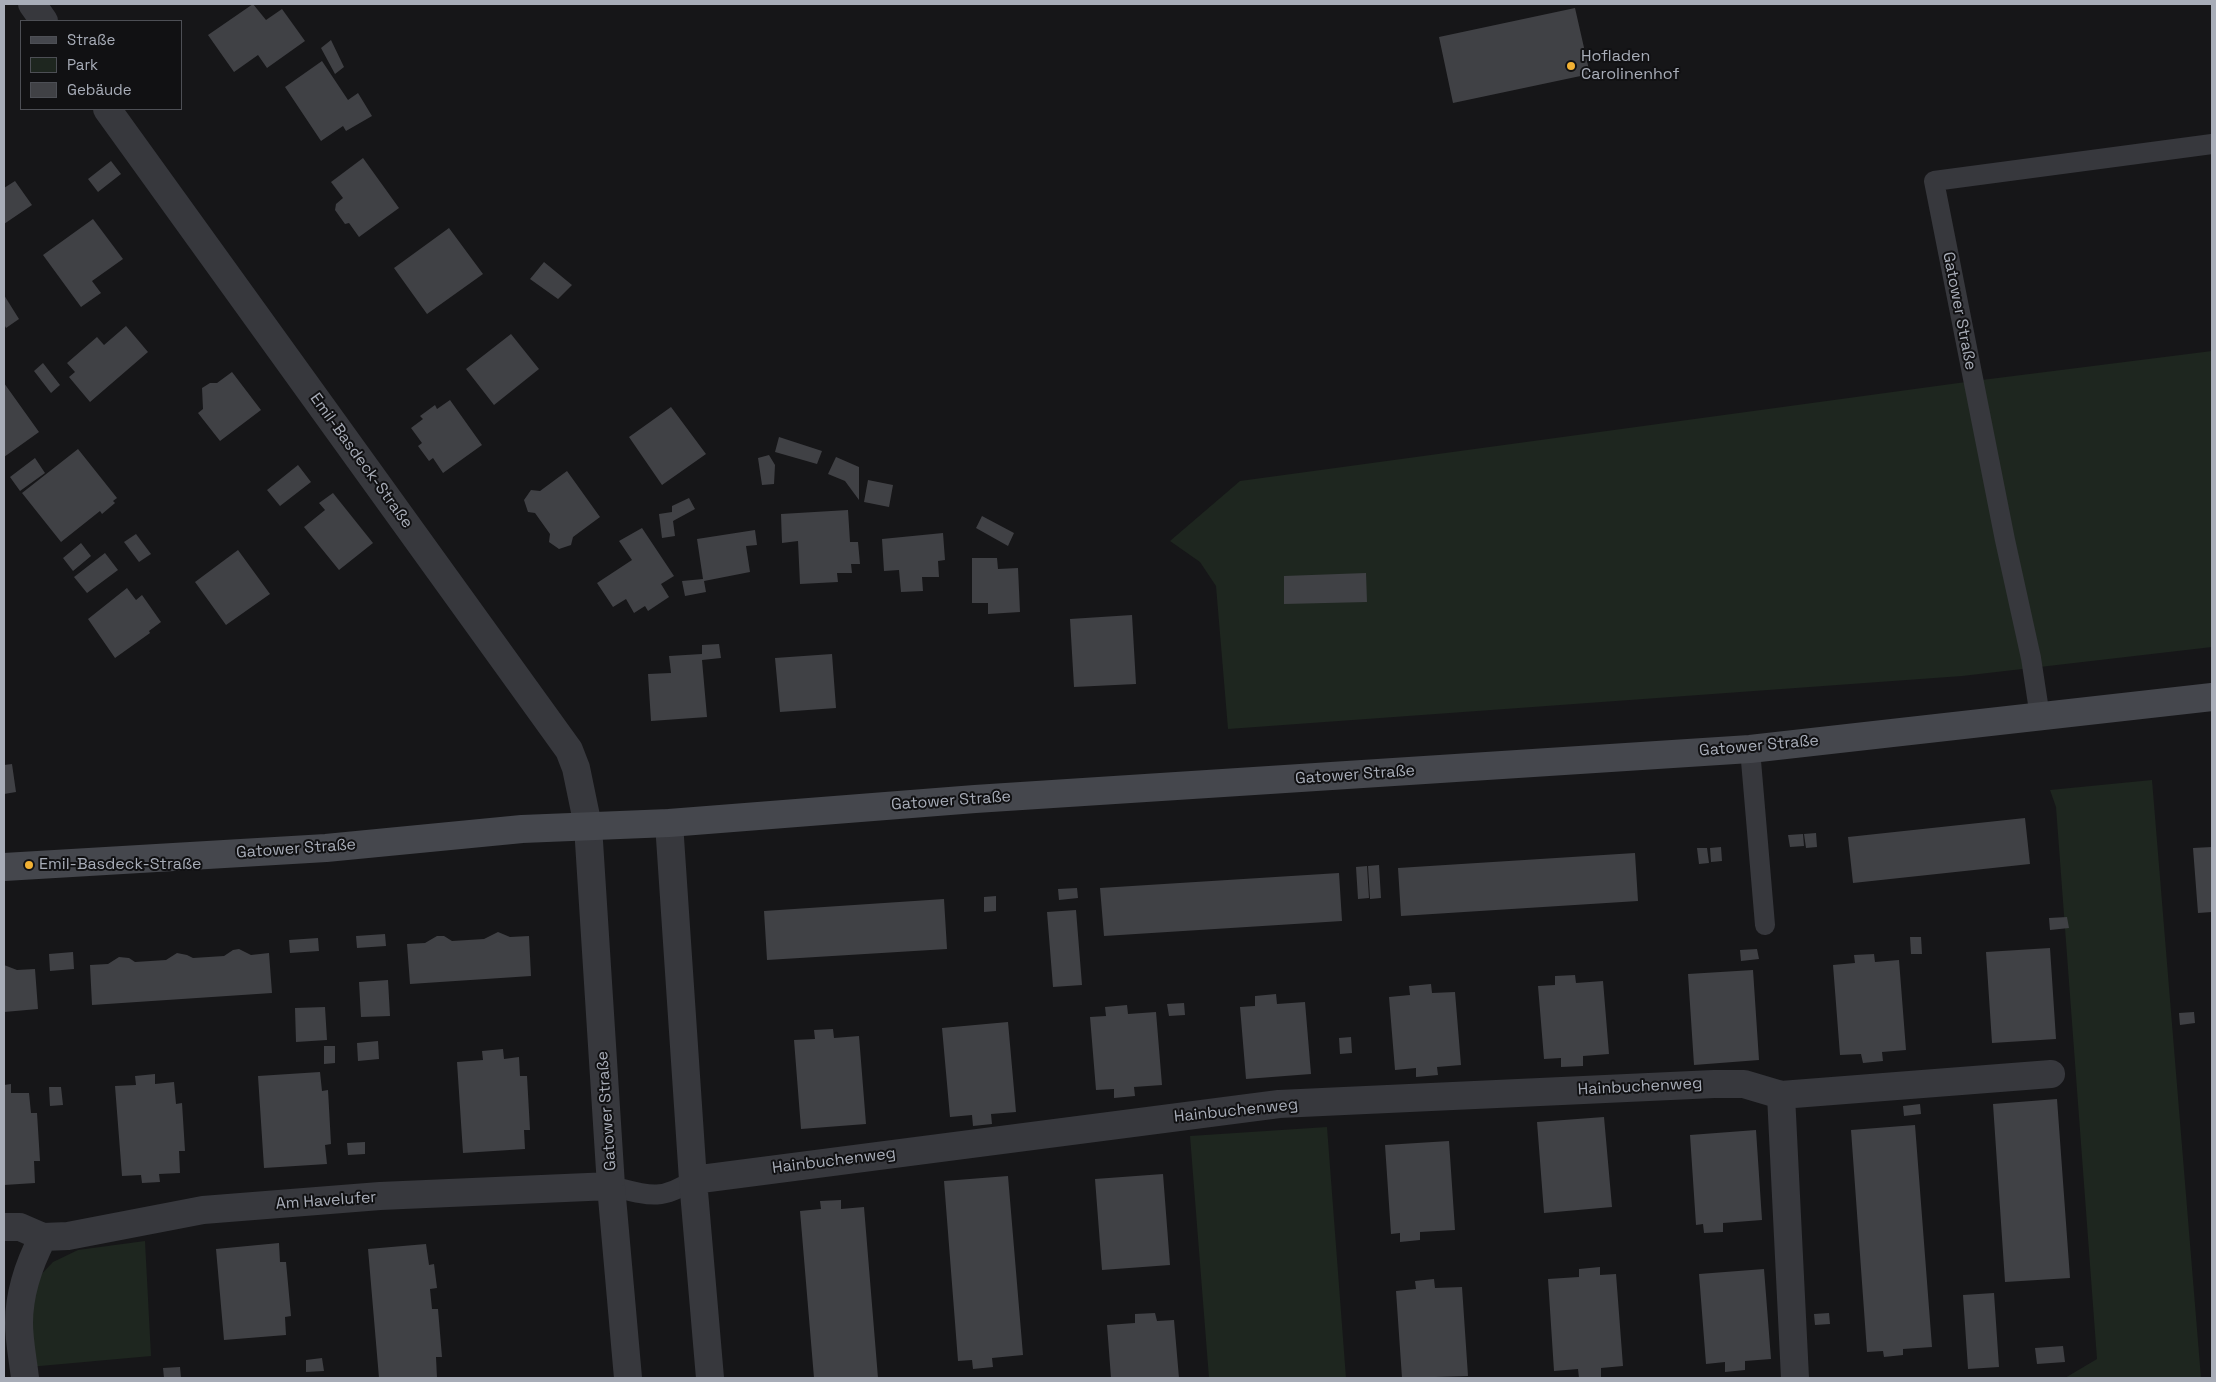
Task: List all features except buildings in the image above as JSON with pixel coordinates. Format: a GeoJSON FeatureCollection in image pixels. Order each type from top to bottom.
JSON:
{"type":"FeatureCollection","features":[{"type":"Feature","properties":{"kind":"main road","name":"Gatower Straße"},"geometry":{"type":"LineString","coordinates":[[4,866],[326,848],[522,829],[670,823],[975,799],[1750,749],[2212,697]]}},
{"type":"Feature","properties":{"kind":"street"},"geometry":{"type":"LineString","coordinates":[[32,4],[43,20]]}},
{"type":"Feature","properties":{"kind":"street","name":"Emil-Basdeck-Straße"},"geometry":{"type":"LineString","coordinates":[[109,110],[569,750],[588,826]]}},
{"type":"Feature","properties":{"kind":"street"},"geometry":{"type":"LineString","coordinates":[[670,823],[693,1180],[710,1378]]}},
{"type":"Feature","properties":{"kind":"street","name":"Gatower Straße"},"geometry":{"type":"LineString","coordinates":[[588,826],[612,1186],[628,1378]]}},
{"type":"Feature","properties":{"kind":"street","name":"Hainbuchenweg"},"geometry":{"type":"LineString","coordinates":[[693,1180],[1279,1104],[1714,1084],[1744,1084],[1780,1095],[2051,1074]]}},
{"type":"Feature","properties":{"kind":"street"},"geometry":{"type":"LineString","coordinates":[[1780,1095],[1795,1378]]}},
{"type":"Feature","properties":{"kind":"street","name":"Am Havelufer"},"geometry":{"type":"LineString","coordinates":[[4,1227],[20,1227],[43,1237],[68,1236],[203,1210],[380,1196],[612,1186]]}},
{"type":"Feature","properties":{"kind":"street"},"geometry":{"type":"LineString","coordinates":[[24,1378],[19,1323],[25,1286],[34,1255],[43,1237]]}},
{"type":"Feature","properties":{"kind":"lane","name":"Gatower Straße"},"geometry":{"type":"LineString","coordinates":[[2040,717],[2031,658],[2005,540],[1934,180],[2212,144]]}},
{"type":"Feature","properties":{"kind":"lane"},"geometry":{"type":"LineString","coordinates":[[1750,749],[1765,925]]}},
{"type":"Feature","properties":{"kind":"lane","name":"Gatower Straße"},"geometry":{"type":"LineString","coordinates":[[612,1186],[648,1196],[676,1191],[693,1180]]}},
{"type":"Feature","properties":{"kind":"green space"},"geometry":{"type":"Polygon","coordinates":[[[2212,351],[2212,647],[1962,676],[1228,729],[1216,586],[1200,562],[1170,541],[1240,481],[1966,382],[2212,351]]]}},
{"type":"Feature","properties":{"kind":"green space"},"geometry":{"type":"Polygon","coordinates":[[[2152,780],[2201,1378],[2065,1378],[2097,1359],[2056,807],[2050,790],[2152,780]]]}},
{"type":"Feature","properties":{"kind":"green space"},"geometry":{"type":"Polygon","coordinates":[[[1327,1127],[1346,1378],[1209,1378],[1190,1136],[1327,1127]]]}},
{"type":"Feature","properties":{"kind":"green space"},"geometry":{"type":"Polygon","coordinates":[[[145,1241],[151,1356],[29,1367],[35,1281],[53,1262],[78,1250],[145,1241]]]}},
{"type":"Feature","properties":{"kind":"place","name":"Hofladen Carolinenhof"},"geometry":{"type":"Point","coordinates":[1571,66]}},
{"type":"Feature","properties":{"kind":"place","name":"Emil-Basdeck-Straße"},"geometry":{"type":"Point","coordinates":[29,865]}}]}
